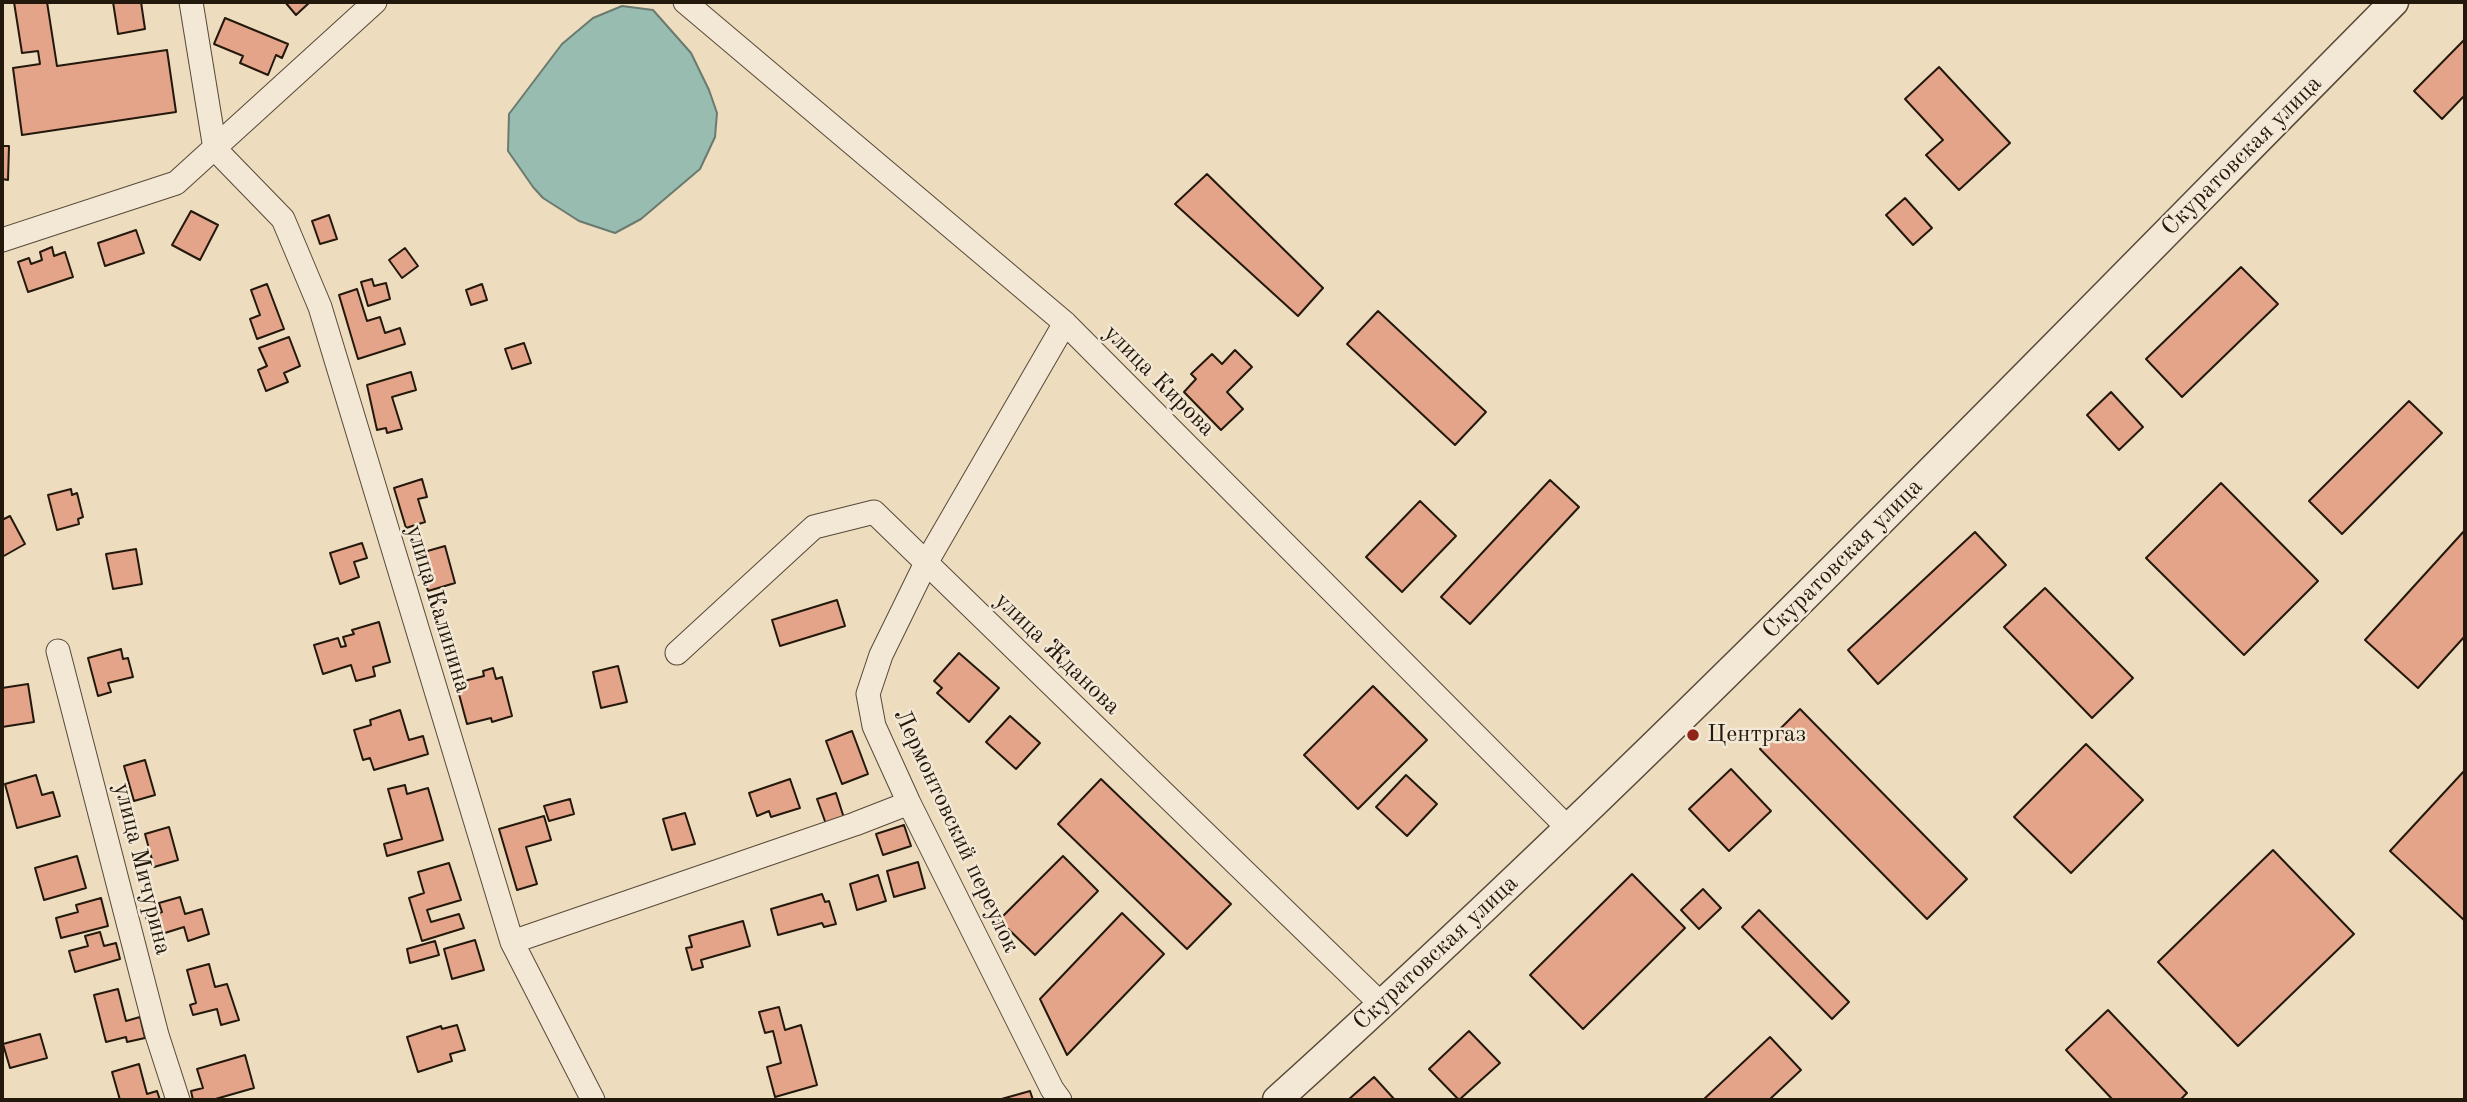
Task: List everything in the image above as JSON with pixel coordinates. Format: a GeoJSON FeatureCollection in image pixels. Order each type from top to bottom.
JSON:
{"type":"FeatureCollection","features":[{"type":"Feature","properties":{"kind":"street"},"geometry":{"type":"LineString","coordinates":[[191,2],[215,149]]}},
{"type":"Feature","properties":{"kind":"street"},"geometry":{"type":"LineString","coordinates":[[2,240],[176,183],[375,2]]}},
{"type":"Feature","properties":{"kind":"street","name":"улица Кирова"},"geometry":{"type":"LineString","coordinates":[[685,2],[1065,323],[1567,827]]}},
{"type":"Feature","properties":{"kind":"street","name":"Скуратовская улица"},"geometry":{"type":"LineString","coordinates":[[1277,1100],[1382,1005],[1802,601],[2394,2]]}},
{"type":"Feature","properties":{"kind":"street","name":"улица Калинина"},"geometry":{"type":"LineString","coordinates":[[215,149],[283,219],[320,307],[512,942],[593,1100]]}},
{"type":"Feature","properties":{"kind":"street","name":"Лермонтовский переулок"},"geometry":{"type":"LineString","coordinates":[[1060,1100],[1052,1089],[909,803],[874,726],[868,694],[881,655],[926,563],[1065,323]]}},
{"type":"Feature","properties":{"kind":"street","name":"улица Жданова"},"geometry":{"type":"LineString","coordinates":[[677,653],[814,527],[874,512],[1382,1005]]}},
{"type":"Feature","properties":{"kind":"street","name":"улица Мичурина"},"geometry":{"type":"LineString","coordinates":[[58,651],[157,1035],[178,1100]]}},
{"type":"Feature","properties":{"kind":"street"},"geometry":{"type":"LineString","coordinates":[[512,942],[909,803]]}},
{"type":"Feature","properties":{"kind":"water"},"geometry":{"type":"Polygon","coordinates":[[[622,6],[653,10],[691,53],[717,113],[715,137],[700,169],[641,219],[615,233],[579,221],[543,198],[533,187],[508,151],[509,114],[562,44],[593,18],[622,6]]]}},
{"type":"Feature","properties":{"kind":"building"},"geometry":{"type":"Polygon","coordinates":[[[14,2],[47,2],[57,66],[167,50],[176,112],[22,135],[13,68],[40,64],[38,51],[22,53],[14,2]]]}},
{"type":"Feature","properties":{"kind":"building"},"geometry":{"type":"Polygon","coordinates":[[[113,2],[141,2],[145,29],[118,34],[113,2]]]}},
{"type":"Feature","properties":{"kind":"building"},"geometry":{"type":"Polygon","coordinates":[[[285,2],[310,2],[296,15],[285,2]]]}},
{"type":"Feature","properties":{"kind":"building"},"geometry":{"type":"Polygon","coordinates":[[[225,18],[288,44],[282,58],[276,55],[268,75],[240,63],[243,56],[214,44],[225,18]]]}},
{"type":"Feature","properties":{"kind":"building"},"geometry":{"type":"Polygon","coordinates":[[[2465,39],[2465,95],[2442,119],[2414,91],[2465,39]]]}},
{"type":"Feature","properties":{"kind":"building"},"geometry":{"type":"Polygon","coordinates":[[[1939,67],[2010,143],[1959,190],[1926,155],[1943,140],[1905,99],[1939,67]]]}},
{"type":"Feature","properties":{"kind":"building"},"geometry":{"type":"Polygon","coordinates":[[[2,146],[9,146],[8,180],[2,179],[2,146]]]}},
{"type":"Feature","properties":{"kind":"building"},"geometry":{"type":"Polygon","coordinates":[[[1207,174],[1323,288],[1298,316],[1175,204],[1207,174]]]}},
{"type":"Feature","properties":{"kind":"building"},"geometry":{"type":"Polygon","coordinates":[[[1905,198],[1932,228],[1913,245],[1886,215],[1905,198]]]}},
{"type":"Feature","properties":{"kind":"building"},"geometry":{"type":"Polygon","coordinates":[[[191,211],[218,225],[200,260],[172,245],[191,211]]]}},
{"type":"Feature","properties":{"kind":"building"},"geometry":{"type":"Polygon","coordinates":[[[329,215],[337,239],[320,244],[312,221],[329,215]]]}},
{"type":"Feature","properties":{"kind":"building"},"geometry":{"type":"Polygon","coordinates":[[[136,230],[144,253],[105,266],[98,243],[136,230]]]}},
{"type":"Feature","properties":{"kind":"building"},"geometry":{"type":"Polygon","coordinates":[[[52,247],[54,256],[65,252],[73,277],[28,292],[18,262],[29,258],[31,264],[42,260],[40,252],[52,247]]]}},
{"type":"Feature","properties":{"kind":"building"},"geometry":{"type":"Polygon","coordinates":[[[405,248],[418,266],[402,278],[389,260],[405,248]]]}},
{"type":"Feature","properties":{"kind":"building"},"geometry":{"type":"Polygon","coordinates":[[[2241,267],[2278,304],[2182,397],[2146,359],[2241,267]]]}},
{"type":"Feature","properties":{"kind":"building"},"geometry":{"type":"Polygon","coordinates":[[[372,279],[374,286],[386,283],[390,299],[368,306],[361,282],[372,279]]]}},
{"type":"Feature","properties":{"kind":"building"},"geometry":{"type":"Polygon","coordinates":[[[267,284],[284,329],[257,339],[250,319],[260,315],[251,290],[267,284]]]}},
{"type":"Feature","properties":{"kind":"building"},"geometry":{"type":"Polygon","coordinates":[[[482,284],[487,300],[471,305],[466,290],[482,284]]]}},
{"type":"Feature","properties":{"kind":"building"},"geometry":{"type":"Polygon","coordinates":[[[357,289],[367,321],[380,317],[385,333],[400,328],[405,344],[358,359],[339,295],[357,289]]]}},
{"type":"Feature","properties":{"kind":"building"},"geometry":{"type":"Polygon","coordinates":[[[1378,311],[1486,412],[1455,445],[1347,344],[1378,311]]]}},
{"type":"Feature","properties":{"kind":"building"},"geometry":{"type":"Polygon","coordinates":[[[289,337],[300,366],[284,373],[288,382],[266,391],[258,370],[267,366],[259,348],[289,337]]]}},
{"type":"Feature","properties":{"kind":"building"},"geometry":{"type":"Polygon","coordinates":[[[524,343],[531,363],[512,369],[505,349],[524,343]]]}},
{"type":"Feature","properties":{"kind":"building"},"geometry":{"type":"Polygon","coordinates":[[[1235,350],[1252,367],[1227,392],[1243,409],[1221,430],[1184,392],[1196,379],[1191,374],[1212,354],[1222,364],[1235,350]]]}},
{"type":"Feature","properties":{"kind":"building"},"geometry":{"type":"Polygon","coordinates":[[[411,372],[416,390],[392,397],[402,429],[387,433],[386,428],[377,430],[367,385],[411,372]]]}},
{"type":"Feature","properties":{"kind":"building"},"geometry":{"type":"Polygon","coordinates":[[[2111,392],[2143,427],[2119,450],[2087,415],[2111,392]]]}},
{"type":"Feature","properties":{"kind":"building"},"geometry":{"type":"Polygon","coordinates":[[[2409,401],[2442,433],[2342,534],[2309,501],[2409,401]]]}},
{"type":"Feature","properties":{"kind":"building"},"geometry":{"type":"Polygon","coordinates":[[[422,479],[427,497],[418,499],[425,522],[406,528],[394,488],[422,479]]]}},
{"type":"Feature","properties":{"kind":"building"},"geometry":{"type":"Polygon","coordinates":[[[1550,480],[1579,507],[1470,624],[1441,597],[1550,480]]]}},
{"type":"Feature","properties":{"kind":"building"},"geometry":{"type":"Polygon","coordinates":[[[2221,483],[2318,581],[2244,655],[2146,558],[2221,483]]]}},
{"type":"Feature","properties":{"kind":"building"},"geometry":{"type":"Polygon","coordinates":[[[71,489],[72,495],[77,493],[83,517],[78,519],[79,524],[57,530],[48,495],[71,489]]]}},
{"type":"Feature","properties":{"kind":"building"},"geometry":{"type":"Polygon","coordinates":[[[1420,501],[1456,536],[1402,592],[1366,557],[1420,501]]]}},
{"type":"Feature","properties":{"kind":"building"},"geometry":{"type":"Polygon","coordinates":[[[10,516],[25,544],[2,557],[2,520],[10,516]]]}},
{"type":"Feature","properties":{"kind":"building"},"geometry":{"type":"Polygon","coordinates":[[[2465,530],[2465,636],[2418,688],[2365,640],[2465,530]]]}},
{"type":"Feature","properties":{"kind":"building"},"geometry":{"type":"Polygon","coordinates":[[[1975,532],[2006,565],[1878,684],[1848,650],[1975,532]]]}},
{"type":"Feature","properties":{"kind":"building"},"geometry":{"type":"Polygon","coordinates":[[[362,543],[367,558],[354,562],[359,577],[340,584],[330,553],[362,543]]]}},
{"type":"Feature","properties":{"kind":"building"},"geometry":{"type":"Polygon","coordinates":[[[445,546],[455,583],[428,591],[417,554],[445,546]]]}},
{"type":"Feature","properties":{"kind":"building"},"geometry":{"type":"Polygon","coordinates":[[[136,549],[142,584],[113,589],[106,554],[136,549]]]}},
{"type":"Feature","properties":{"kind":"building"},"geometry":{"type":"Polygon","coordinates":[[[2045,588],[2133,678],[2092,718],[2004,627],[2045,588]]]}},
{"type":"Feature","properties":{"kind":"building"},"geometry":{"type":"Polygon","coordinates":[[[837,600],[845,626],[780,646],[772,620],[837,600]]]}},
{"type":"Feature","properties":{"kind":"building"},"geometry":{"type":"Polygon","coordinates":[[[379,622],[390,662],[373,667],[375,676],[356,681],[351,665],[323,674],[314,645],[338,638],[341,647],[346,646],[343,637],[354,634],[352,630],[379,622]]]}},
{"type":"Feature","properties":{"kind":"building"},"geometry":{"type":"Polygon","coordinates":[[[121,649],[123,659],[128,658],[133,677],[108,683],[111,692],[98,696],[88,658],[121,649]]]}},
{"type":"Feature","properties":{"kind":"building"},"geometry":{"type":"Polygon","coordinates":[[[959,653],[999,688],[969,722],[937,693],[942,688],[934,681],[959,653]]]}},
{"type":"Feature","properties":{"kind":"building"},"geometry":{"type":"Polygon","coordinates":[[[618,666],[627,702],[601,708],[593,672],[618,666]]]}},
{"type":"Feature","properties":{"kind":"building"},"geometry":{"type":"Polygon","coordinates":[[[493,668],[496,679],[502,677],[512,716],[492,722],[491,718],[467,724],[456,683],[484,676],[483,671],[493,668]]]}},
{"type":"Feature","properties":{"kind":"building"},"geometry":{"type":"Polygon","coordinates":[[[28,684],[34,722],[2,727],[2,688],[28,684]]]}},
{"type":"Feature","properties":{"kind":"building"},"geometry":{"type":"Polygon","coordinates":[[[1373,686],[1427,740],[1358,809],[1304,755],[1373,686]]]}},
{"type":"Feature","properties":{"kind":"building"},"geometry":{"type":"Polygon","coordinates":[[[1800,709],[1967,879],[1927,919],[1760,749],[1800,709]]]}},
{"type":"Feature","properties":{"kind":"building"},"geometry":{"type":"Polygon","coordinates":[[[400,710],[409,740],[423,736],[428,754],[374,770],[370,758],[363,760],[354,730],[371,725],[370,720],[400,710]]]}},
{"type":"Feature","properties":{"kind":"building"},"geometry":{"type":"Polygon","coordinates":[[[1010,716],[1040,743],[1016,769],[986,742],[1010,716]]]}},
{"type":"Feature","properties":{"kind":"building"},"geometry":{"type":"Polygon","coordinates":[[[852,731],[868,774],[842,784],[826,741],[852,731]]]}},
{"type":"Feature","properties":{"kind":"building"},"geometry":{"type":"Polygon","coordinates":[[[2086,744],[2143,800],[2071,873],[2014,817],[2086,744]]]}},
{"type":"Feature","properties":{"kind":"building"},"geometry":{"type":"Polygon","coordinates":[[[145,760],[155,795],[134,801],[124,766],[145,760]]]}},
{"type":"Feature","properties":{"kind":"building"},"geometry":{"type":"Polygon","coordinates":[[[1731,769],[1771,811],[1729,851],[1689,809],[1731,769]]]}},
{"type":"Feature","properties":{"kind":"building"},"geometry":{"type":"Polygon","coordinates":[[[2465,770],[2465,921],[2390,851],[2465,770]]]}},
{"type":"Feature","properties":{"kind":"building"},"geometry":{"type":"Polygon","coordinates":[[[36,775],[42,795],[53,792],[60,816],[17,828],[5,784],[36,775]]]}},
{"type":"Feature","properties":{"kind":"building"},"geometry":{"type":"Polygon","coordinates":[[[1406,775],[1437,804],[1407,836],[1376,807],[1406,775]]]}},
{"type":"Feature","properties":{"kind":"building"},"geometry":{"type":"Polygon","coordinates":[[[790,779],[800,808],[771,817],[769,811],[757,816],[749,793],[790,779]]]}},
{"type":"Feature","properties":{"kind":"building"},"geometry":{"type":"Polygon","coordinates":[[[1101,779],[1231,904],[1187,949],[1058,824],[1101,779]]]}},
{"type":"Feature","properties":{"kind":"building"},"geometry":{"type":"Polygon","coordinates":[[[405,785],[407,794],[428,788],[443,840],[387,856],[384,844],[402,839],[388,789],[405,785]]]}},
{"type":"Feature","properties":{"kind":"building"},"geometry":{"type":"Polygon","coordinates":[[[836,793],[844,818],[826,824],[817,799],[836,793]]]}},
{"type":"Feature","properties":{"kind":"building"},"geometry":{"type":"Polygon","coordinates":[[[570,799],[574,814],[549,821],[544,806],[570,799]]]}},
{"type":"Feature","properties":{"kind":"building"},"geometry":{"type":"Polygon","coordinates":[[[685,813],[695,844],[672,850],[663,819],[685,813]]]}},
{"type":"Feature","properties":{"kind":"building"},"geometry":{"type":"Polygon","coordinates":[[[544,816],[551,840],[526,847],[537,884],[517,890],[499,829],[544,816]]]}},
{"type":"Feature","properties":{"kind":"building"},"geometry":{"type":"Polygon","coordinates":[[[904,825],[911,846],[883,855],[876,834],[904,825]]]}},
{"type":"Feature","properties":{"kind":"building"},"geometry":{"type":"Polygon","coordinates":[[[169,827],[178,860],[154,867],[145,834],[169,827]]]}},
{"type":"Feature","properties":{"kind":"building"},"geometry":{"type":"Polygon","coordinates":[[[2273,850],[2354,934],[2238,1046],[2158,962],[2273,850]]]}},
{"type":"Feature","properties":{"kind":"building"},"geometry":{"type":"Polygon","coordinates":[[[77,856],[86,888],[44,900],[35,868],[77,856]]]}},
{"type":"Feature","properties":{"kind":"building"},"geometry":{"type":"Polygon","coordinates":[[[1063,856],[1098,891],[1035,955],[999,920],[1063,856]]]}},
{"type":"Feature","properties":{"kind":"building"},"geometry":{"type":"Polygon","coordinates":[[[918,862],[925,888],[894,897],[887,871],[918,862]]]}},
{"type":"Feature","properties":{"kind":"building"},"geometry":{"type":"Polygon","coordinates":[[[449,863],[461,900],[427,910],[431,922],[459,914],[464,928],[422,941],[409,898],[424,893],[418,872],[449,863]]]}},
{"type":"Feature","properties":{"kind":"building"},"geometry":{"type":"Polygon","coordinates":[[[1632,874],[1685,928],[1583,1029],[1530,975],[1632,874]]]}},
{"type":"Feature","properties":{"kind":"building"},"geometry":{"type":"Polygon","coordinates":[[[878,875],[886,901],[857,910],[850,884],[878,875]]]}},
{"type":"Feature","properties":{"kind":"building"},"geometry":{"type":"Polygon","coordinates":[[[1703,889],[1721,908],[1699,929],[1681,910],[1703,889]]]}},
{"type":"Feature","properties":{"kind":"building"},"geometry":{"type":"Polygon","coordinates":[[[822,894],[825,902],[829,901],[836,924],[824,927],[822,923],[778,935],[771,909],[822,894]]]}},
{"type":"Feature","properties":{"kind":"building"},"geometry":{"type":"Polygon","coordinates":[[[180,897],[185,914],[202,909],[209,934],[188,941],[184,927],[152,937],[146,917],[162,912],[159,903],[180,897]]]}},
{"type":"Feature","properties":{"kind":"building"},"geometry":{"type":"Polygon","coordinates":[[[101,898],[108,926],[61,938],[56,918],[78,912],[76,905],[101,898]]]}},
{"type":"Feature","properties":{"kind":"building"},"geometry":{"type":"Polygon","coordinates":[[[1759,910],[1849,1002],[1832,1019],[1742,927],[1759,910]]]}},
{"type":"Feature","properties":{"kind":"building"},"geometry":{"type":"Polygon","coordinates":[[[1122,913],[1164,954],[1067,1055],[1040,999],[1122,913]]]}},
{"type":"Feature","properties":{"kind":"building"},"geometry":{"type":"Polygon","coordinates":[[[743,921],[750,946],[701,960],[703,967],[692,970],[686,948],[692,947],[689,936],[743,921]]]}},
{"type":"Feature","properties":{"kind":"building"},"geometry":{"type":"Polygon","coordinates":[[[100,932],[104,946],[116,943],[120,959],[75,972],[69,951],[88,946],[85,936],[100,932]]]}},
{"type":"Feature","properties":{"kind":"building"},"geometry":{"type":"Polygon","coordinates":[[[475,940],[484,970],[452,979],[444,949],[475,940]]]}},
{"type":"Feature","properties":{"kind":"building"},"geometry":{"type":"Polygon","coordinates":[[[435,941],[439,955],[410,963],[407,949],[435,941]]]}},
{"type":"Feature","properties":{"kind":"building"},"geometry":{"type":"Polygon","coordinates":[[[209,964],[215,987],[227,984],[239,1020],[221,1025],[217,1009],[193,1015],[190,1005],[196,1003],[187,970],[209,964]]]}},
{"type":"Feature","properties":{"kind":"building"},"geometry":{"type":"Polygon","coordinates":[[[118,989],[126,1021],[140,1017],[145,1038],[127,1042],[126,1037],[106,1042],[94,995],[118,989]]]}},
{"type":"Feature","properties":{"kind":"building"},"geometry":{"type":"Polygon","coordinates":[[[779,1007],[785,1030],[801,1025],[817,1085],[775,1097],[767,1067],[781,1063],[773,1031],[765,1033],[759,1012],[779,1007]]]}},
{"type":"Feature","properties":{"kind":"building"},"geometry":{"type":"Polygon","coordinates":[[[2108,1010],[2187,1093],[2180,1100],[2113,1100],[2066,1050],[2108,1010]]]}},
{"type":"Feature","properties":{"kind":"building"},"geometry":{"type":"Polygon","coordinates":[[[457,1025],[465,1050],[450,1054],[452,1061],[418,1072],[407,1037],[441,1026],[442,1029],[457,1025]]]}},
{"type":"Feature","properties":{"kind":"building"},"geometry":{"type":"Polygon","coordinates":[[[1469,1031],[1500,1063],[1459,1100],[1429,1069],[1469,1031]]]}},
{"type":"Feature","properties":{"kind":"building"},"geometry":{"type":"Polygon","coordinates":[[[40,1034],[47,1058],[10,1068],[3,1044],[40,1034]]]}},
{"type":"Feature","properties":{"kind":"building"},"geometry":{"type":"Polygon","coordinates":[[[1770,1037],[1801,1070],[1769,1100],[1703,1100],[1770,1037]]]}},
{"type":"Feature","properties":{"kind":"building"},"geometry":{"type":"Polygon","coordinates":[[[245,1055],[254,1088],[212,1100],[193,1100],[191,1091],[203,1088],[197,1069],[245,1055]]]}},
{"type":"Feature","properties":{"kind":"building"},"geometry":{"type":"Polygon","coordinates":[[[139,1064],[147,1094],[157,1091],[160,1100],[120,1100],[112,1072],[139,1064]]]}},
{"type":"Feature","properties":{"kind":"building"},"geometry":{"type":"Polygon","coordinates":[[[1374,1077],[1395,1100],[1348,1100],[1374,1077]]]}},
{"type":"Feature","properties":{"kind":"building"},"geometry":{"type":"Polygon","coordinates":[[[1030,1091],[1033,1100],[998,1100],[1030,1091]]]}},
{"type":"Feature","properties":{"kind":"place","name":"Центргаз"},"geometry":{"type":"Point","coordinates":[1693,735]}}]}
